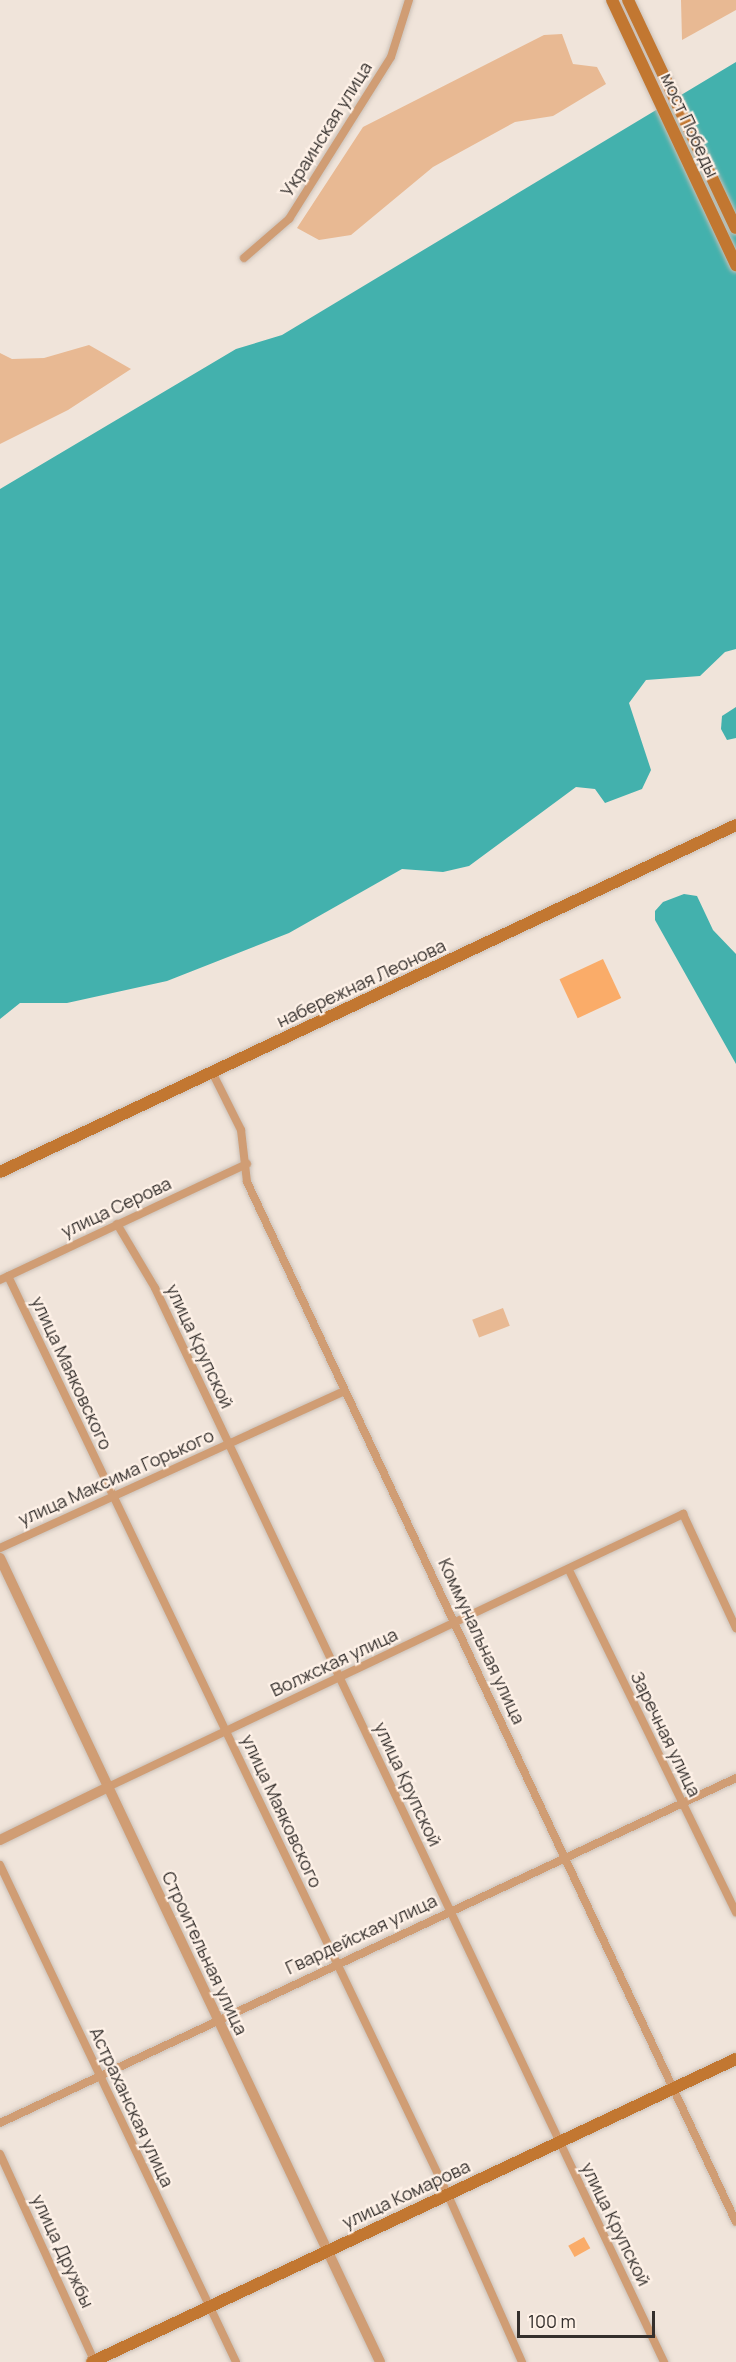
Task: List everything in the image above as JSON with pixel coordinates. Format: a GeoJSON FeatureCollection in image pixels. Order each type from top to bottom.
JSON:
{"type":"FeatureCollection","features":[{"type":"Feature","properties":{"kind":"main road","name":"мост Победы"},"geometry":{"type":"LineString","coordinates":[[612,0],[736,265]]}},
{"type":"Feature","properties":{"kind":"main road"},"geometry":{"type":"LineString","coordinates":[[628,0],[736,228]]}},
{"type":"Feature","properties":{"kind":"main road","name":"набережная Леонова"},"geometry":{"type":"LineString","coordinates":[[0,1172],[736,825]]}},
{"type":"Feature","properties":{"kind":"main road","name":"улица Комарова"},"geometry":{"type":"LineString","coordinates":[[94,2362],[736,2059]]}},
{"type":"Feature","properties":{"kind":"street","name":"Украинская улица"},"geometry":{"type":"LineString","coordinates":[[244,258],[289,219],[391,57],[409,0]]}},
{"type":"Feature","properties":{"kind":"street","name":"Коммунальная улица"},"geometry":{"type":"LineString","coordinates":[[212,1072],[240,1130],[247,1164],[247,1182],[344,1391],[456,1622],[736,2222]]}},
{"type":"Feature","properties":{"kind":"street","name":"улица Серова"},"geometry":{"type":"LineString","coordinates":[[4,1278],[247,1164]]}},
{"type":"Feature","properties":{"kind":"street","name":"улица Крупской"},"geometry":{"type":"LineString","coordinates":[[117,1224],[155,1288],[664,2362]]}},
{"type":"Feature","properties":{"kind":"street","name":"улица Маяковского"},"geometry":{"type":"LineString","coordinates":[[4,1278],[227,1731],[335,1964],[448,2195],[522,2362]]}},
{"type":"Feature","properties":{"kind":"street","name":"улица Максима Горького"},"geometry":{"type":"LineString","coordinates":[[0,1548],[344,1391]]}},
{"type":"Feature","properties":{"kind":"street","name":"Волжская улица"},"geometry":{"type":"LineString","coordinates":[[0,1840],[683,1514],[736,1628]]}},
{"type":"Feature","properties":{"kind":"street","name":"Строительная улица"},"geometry":{"type":"LineString","coordinates":[[0,1558],[380,2362]]}},
{"type":"Feature","properties":{"kind":"street","name":"Заречная улица"},"geometry":{"type":"LineString","coordinates":[[569,1570],[736,1912]]}},
{"type":"Feature","properties":{"kind":"street","name":"Гвардейская улица"},"geometry":{"type":"LineString","coordinates":[[0,2123],[736,1778]]}},
{"type":"Feature","properties":{"kind":"street","name":"Астраханская улица"},"geometry":{"type":"LineString","coordinates":[[0,1865],[236,2362]]}},
{"type":"Feature","properties":{"kind":"street","name":"улица Дружбы"},"geometry":{"type":"LineString","coordinates":[[0,2154],[94,2362]]}},
{"type":"Feature","properties":{"kind":"shaded area"},"geometry":{"type":"Polygon","coordinates":[[[681,0],[736,0],[736,10],[682,40],[681,0]]]}},
{"type":"Feature","properties":{"kind":"shaded area"},"geometry":{"type":"Polygon","coordinates":[[[562,34],[573,64],[597,67],[606,84],[553,116],[515,122],[433,167],[351,235],[319,240],[297,228],[363,127],[544,35],[562,34]]]}},
{"type":"Feature","properties":{"kind":"shaded area"},"geometry":{"type":"Polygon","coordinates":[[[89,345],[131,369],[68,410],[0,444],[0,353],[12,359],[44,358],[89,345]]]}},
{"type":"Feature","properties":{"kind":"shaded area"},"geometry":{"type":"Polygon","coordinates":[[[503,1308],[510,1326],[479,1338],[472,1320],[503,1308]]]}},
{"type":"Feature","properties":{"kind":"water"},"geometry":{"type":"Polygon","coordinates":[[[736,62],[736,649],[725,652],[700,676],[646,680],[629,703],[651,770],[642,789],[605,803],[595,789],[576,787],[469,866],[443,872],[402,869],[289,933],[167,981],[67,1003],[20,1003],[0,1019],[0,489],[236,349],[282,335],[736,62]]]}},
{"type":"Feature","properties":{"kind":"water"},"geometry":{"type":"Polygon","coordinates":[[[736,707],[736,738],[727,740],[721,729],[722,716],[736,707]]]}},
{"type":"Feature","properties":{"kind":"water"},"geometry":{"type":"Polygon","coordinates":[[[684,894],[697,896],[713,930],[736,954],[736,1064],[655,920],[655,911],[663,902],[684,894]]]}},
{"type":"Feature","properties":{"kind":"building"},"geometry":{"type":"Polygon","coordinates":[[[603,959],[621,998],[578,1018],[559,979],[603,959]]]}},
{"type":"Feature","properties":{"kind":"building"},"geometry":{"type":"Polygon","coordinates":[[[584,2237],[590,2248],[575,2257],[568,2246],[584,2237]]]}}]}
